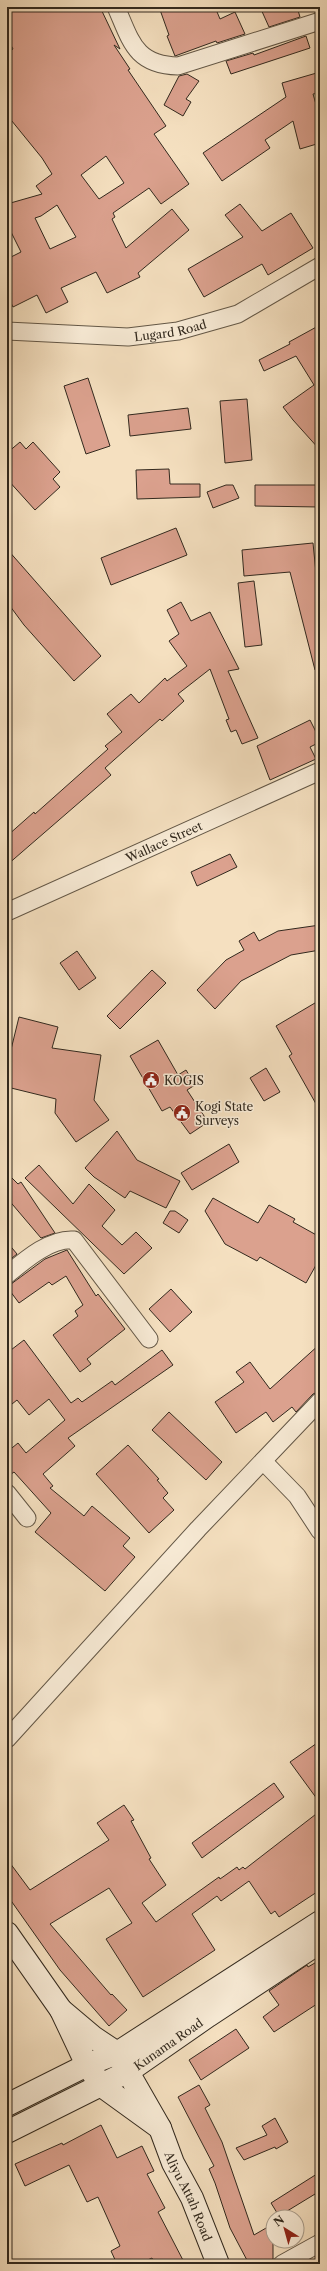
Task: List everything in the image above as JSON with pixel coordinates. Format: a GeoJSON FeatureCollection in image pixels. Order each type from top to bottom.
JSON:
{"type":"FeatureCollection","features":[{"type":"Feature","properties":{"kind":"main road","name":"Kunama Road"},"geometry":{"type":"LineString","coordinates":[[7,2105],[87,2065],[117,2053],[320,1922]]}},
{"type":"Feature","properties":{"kind":"main road","name":"Aliyu Attah Road"},"geometry":{"type":"LineString","coordinates":[[7,1932],[61,2010],[87,2065],[102,2086],[160,2128]]}},
{"type":"Feature","properties":{"kind":"main road","name":"Kunama Road"},"geometry":{"type":"LineString","coordinates":[[7,2132],[102,2086],[129,2071],[208,2016],[320,1942]]}},
{"type":"Feature","properties":{"kind":"main road","name":"Aliyu Attah Road"},"geometry":{"type":"LineString","coordinates":[[61,2010],[93,2037],[117,2053],[129,2071],[160,2128],[174,2163],[192,2198],[218,2264]]}},
{"type":"Feature","properties":{"kind":"street"},"geometry":{"type":"LineString","coordinates":[[116,7],[134,47],[148,60],[164,66],[178,66],[320,20]]}},
{"type":"Feature","properties":{"kind":"street","name":"Lugard Road"},"geometry":{"type":"LineString","coordinates":[[7,331],[54,332],[128,337],[178,332],[238,314],[320,266]]}},
{"type":"Feature","properties":{"kind":"street","name":"Wallace Street"},"geometry":{"type":"LineString","coordinates":[[7,912],[320,771]]}},
{"type":"Feature","properties":{"kind":"street"},"geometry":{"type":"LineString","coordinates":[[7,1275],[34,1253],[66,1239],[74,1240],[149,1339]]}},
{"type":"Feature","properties":{"kind":"street"},"geometry":{"type":"LineString","coordinates":[[7,1739],[198,1529],[320,1401]]}},
{"type":"Feature","properties":{"kind":"street"},"geometry":{"type":"LineString","coordinates":[[263,1461],[297,1496],[320,1531]]}},
{"type":"Feature","properties":{"kind":"street"},"geometry":{"type":"LineString","coordinates":[[7,1493],[27,1518]]}},
{"type":"Feature","properties":{"kind":"street"},"geometry":{"type":"LineString","coordinates":[[282,2264],[320,2243]]}},
{"type":"Feature","properties":{"kind":"building"},"geometry":{"type":"Polygon","coordinates":[[[12,7],[100,7],[120,49],[114,45],[130,69],[128,70],[166,126],[154,134],[189,184],[161,204],[149,188],[113,213],[115,217],[112,219],[126,248],[172,209],[189,230],[138,273],[140,277],[107,293],[96,272],[61,288],[68,302],[46,313],[37,295],[13,307],[7,295],[7,259],[21,252],[7,224],[7,204],[42,194],[36,186],[52,174],[42,158],[7,115],[7,53],[13,49],[7,38],[7,10],[12,7]],[[106,156],[81,175],[99,199],[124,183],[106,156]],[[57,205],[41,216],[35,218],[50,249],[76,237],[57,205]]]}},
{"type":"Feature","properties":{"kind":"building"},"geometry":{"type":"Polygon","coordinates":[[[159,7],[215,7],[220,19],[235,12],[245,34],[217,43],[216,41],[175,56],[167,36],[169,35],[159,7]]]}},
{"type":"Feature","properties":{"kind":"building"},"geometry":{"type":"Polygon","coordinates":[[[260,7],[297,7],[300,17],[269,27],[260,7]]]}},
{"type":"Feature","properties":{"kind":"building"},"geometry":{"type":"Polygon","coordinates":[[[306,36],[310,48],[231,74],[226,61],[253,53],[254,55],[306,36]]]}},
{"type":"Feature","properties":{"kind":"building"},"geometry":{"type":"Polygon","coordinates":[[[320,72],[320,93],[313,94],[320,118],[320,143],[300,149],[293,121],[265,140],[270,148],[222,181],[203,153],[286,97],[282,83],[320,72]]]}},
{"type":"Feature","properties":{"kind":"building"},"geometry":{"type":"Polygon","coordinates":[[[187,74],[199,81],[186,99],[191,102],[183,116],[164,105],[179,76],[187,74]]]}},
{"type":"Feature","properties":{"kind":"building"},"geometry":{"type":"Polygon","coordinates":[[[240,204],[262,231],[291,213],[313,248],[268,275],[262,264],[204,297],[188,269],[243,237],[225,215],[240,204]]]}},
{"type":"Feature","properties":{"kind":"building"},"geometry":{"type":"Polygon","coordinates":[[[320,325],[320,450],[283,407],[314,385],[296,356],[264,371],[259,360],[290,344],[289,342],[320,325]]]}},
{"type":"Feature","properties":{"kind":"building"},"geometry":{"type":"Polygon","coordinates":[[[88,378],[110,446],[86,454],[64,386],[88,378]]]}},
{"type":"Feature","properties":{"kind":"building"},"geometry":{"type":"Polygon","coordinates":[[[247,399],[252,460],[225,463],[220,401],[247,399]]]}},
{"type":"Feature","properties":{"kind":"building"},"geometry":{"type":"Polygon","coordinates":[[[188,408],[191,429],[130,436],[128,415],[188,408]]]}},
{"type":"Feature","properties":{"kind":"building"},"geometry":{"type":"Polygon","coordinates":[[[20,442],[26,449],[33,442],[60,472],[53,479],[60,487],[35,510],[7,479],[7,453],[20,442]]]}},
{"type":"Feature","properties":{"kind":"building"},"geometry":{"type":"Polygon","coordinates":[[[169,469],[170,484],[200,484],[200,497],[137,499],[136,470],[169,469]]]}},
{"type":"Feature","properties":{"kind":"building"},"geometry":{"type":"Polygon","coordinates":[[[226,485],[233,485],[239,498],[213,508],[207,492],[226,485]]]}},
{"type":"Feature","properties":{"kind":"building"},"geometry":{"type":"Polygon","coordinates":[[[255,485],[320,485],[320,507],[255,506],[255,485]]]}},
{"type":"Feature","properties":{"kind":"building"},"geometry":{"type":"Polygon","coordinates":[[[176,528],[187,555],[111,585],[101,558],[176,528]]]}},
{"type":"Feature","properties":{"kind":"building"},"geometry":{"type":"Polygon","coordinates":[[[313,543],[316,573],[320,572],[320,669],[315,670],[290,572],[244,576],[242,550],[313,543]]]}},
{"type":"Feature","properties":{"kind":"building"},"geometry":{"type":"Polygon","coordinates":[[[7,549],[101,656],[74,681],[24,625],[7,602],[7,549]]]}},
{"type":"Feature","properties":{"kind":"building"},"geometry":{"type":"Polygon","coordinates":[[[254,581],[262,645],[245,647],[238,583],[254,581]]]}},
{"type":"Feature","properties":{"kind":"building"},"geometry":{"type":"Polygon","coordinates":[[[181,602],[191,621],[210,612],[239,669],[228,671],[258,738],[242,744],[236,730],[231,732],[226,720],[229,719],[210,669],[178,694],[184,701],[162,721],[160,719],[105,768],[111,775],[7,865],[7,836],[34,812],[35,814],[108,749],[105,746],[122,732],[107,714],[131,694],[139,703],[165,678],[167,681],[187,666],[169,641],[179,634],[167,610],[181,602]]]}},
{"type":"Feature","properties":{"kind":"building"},"geometry":{"type":"Polygon","coordinates":[[[310,720],[320,740],[320,742],[310,747],[316,759],[270,780],[257,746],[310,720]]]}},
{"type":"Feature","properties":{"kind":"building"},"geometry":{"type":"Polygon","coordinates":[[[230,854],[237,867],[197,886],[191,872],[230,854]]]}},
{"type":"Feature","properties":{"kind":"building"},"geometry":{"type":"Polygon","coordinates":[[[320,925],[320,950],[291,955],[241,981],[215,1009],[197,990],[226,960],[244,950],[239,941],[254,932],[259,941],[278,931],[320,925]]]}},
{"type":"Feature","properties":{"kind":"building"},"geometry":{"type":"Polygon","coordinates":[[[77,951],[96,978],[79,990],[60,963],[77,951]]]}},
{"type":"Feature","properties":{"kind":"building"},"geometry":{"type":"Polygon","coordinates":[[[152,970],[166,983],[120,1029],[107,1016],[152,970]]]}},
{"type":"Feature","properties":{"kind":"building"},"geometry":{"type":"Polygon","coordinates":[[[320,1000],[320,1111],[289,1056],[292,1054],[276,1026],[320,1000]]]}},
{"type":"Feature","properties":{"kind":"building"},"geometry":{"type":"Polygon","coordinates":[[[19,1017],[58,1027],[52,1048],[101,1055],[94,1100],[109,1120],[76,1142],[55,1113],[56,1099],[7,1087],[7,1066],[19,1017]]]}},
{"type":"Feature","properties":{"kind":"building"},"geometry":{"type":"Polygon","coordinates":[[[158,1040],[178,1075],[186,1070],[195,1085],[187,1090],[208,1122],[190,1134],[170,1107],[162,1111],[130,1056],[158,1040]]]}},
{"type":"Feature","properties":{"kind":"building"},"geometry":{"type":"Polygon","coordinates":[[[266,1068],[280,1092],[264,1101],[250,1078],[266,1068]]]}},
{"type":"Feature","properties":{"kind":"building"},"geometry":{"type":"Polygon","coordinates":[[[117,1131],[137,1160],[180,1181],[166,1208],[130,1191],[125,1198],[94,1177],[85,1168],[117,1131]]]}},
{"type":"Feature","properties":{"kind":"building"},"geometry":{"type":"Polygon","coordinates":[[[229,1144],[239,1162],[192,1190],[181,1173],[229,1144]]]}},
{"type":"Feature","properties":{"kind":"building"},"geometry":{"type":"Polygon","coordinates":[[[39,1165],[73,1204],[89,1184],[115,1210],[102,1226],[122,1245],[136,1232],[152,1248],[124,1274],[25,1178],[39,1165]]]}},
{"type":"Feature","properties":{"kind":"building"},"geometry":{"type":"Polygon","coordinates":[[[7,1173],[18,1184],[21,1182],[55,1233],[41,1238],[7,1198],[7,1173]]]}},
{"type":"Feature","properties":{"kind":"building"},"geometry":{"type":"Polygon","coordinates":[[[213,1198],[258,1223],[269,1205],[295,1219],[293,1222],[320,1237],[320,1258],[306,1283],[260,1257],[257,1261],[225,1244],[205,1211],[213,1198]]]}},
{"type":"Feature","properties":{"kind":"building"},"geometry":{"type":"Polygon","coordinates":[[[170,1211],[175,1211],[188,1220],[179,1233],[163,1223],[170,1211]]]}},
{"type":"Feature","properties":{"kind":"building"},"geometry":{"type":"Polygon","coordinates":[[[7,1242],[17,1254],[7,1262],[7,1242]]]}},
{"type":"Feature","properties":{"kind":"building"},"geometry":{"type":"Polygon","coordinates":[[[67,1250],[96,1296],[98,1294],[125,1329],[87,1359],[91,1364],[80,1372],[53,1335],[78,1316],[75,1311],[83,1305],[66,1276],[52,1285],[49,1282],[19,1303],[7,1287],[45,1259],[67,1250]]]}},
{"type":"Feature","properties":{"kind":"building"},"geometry":{"type":"Polygon","coordinates":[[[171,1289],[192,1312],[170,1332],[149,1309],[171,1289]]]}},
{"type":"Feature","properties":{"kind":"building"},"geometry":{"type":"Polygon","coordinates":[[[24,1340],[71,1403],[78,1398],[82,1402],[112,1381],[115,1385],[162,1350],[173,1365],[68,1438],[75,1446],[43,1474],[53,1486],[50,1488],[84,1516],[92,1506],[130,1538],[123,1546],[135,1557],[105,1591],[35,1532],[51,1513],[14,1472],[7,1477],[7,1452],[18,1443],[26,1453],[65,1420],[49,1399],[29,1415],[17,1400],[7,1408],[7,1353],[24,1340]]]}},
{"type":"Feature","properties":{"kind":"building"},"geometry":{"type":"Polygon","coordinates":[[[320,1344],[320,1391],[313,1394],[296,1412],[292,1407],[273,1422],[266,1412],[236,1433],[215,1402],[244,1382],[236,1372],[250,1362],[270,1389],[320,1344]]]}},
{"type":"Feature","properties":{"kind":"building"},"geometry":{"type":"Polygon","coordinates":[[[169,1412],[222,1462],[206,1480],[152,1430],[169,1412]]]}},
{"type":"Feature","properties":{"kind":"building"},"geometry":{"type":"Polygon","coordinates":[[[128,1445],[159,1479],[157,1480],[168,1493],[163,1498],[174,1510],[149,1533],[96,1474],[128,1445]]]}},
{"type":"Feature","properties":{"kind":"building"},"geometry":{"type":"Polygon","coordinates":[[[320,1741],[320,1803],[290,1762],[320,1741]]]}},
{"type":"Feature","properties":{"kind":"building"},"geometry":{"type":"Polygon","coordinates":[[[274,1783],[284,1797],[202,1858],[192,1843],[274,1783]]]}},
{"type":"Feature","properties":{"kind":"building"},"geometry":{"type":"Polygon","coordinates":[[[124,1805],[134,1820],[131,1821],[151,1858],[149,1859],[166,1885],[142,1903],[156,1922],[219,1877],[220,1879],[237,1867],[239,1870],[243,1867],[245,1869],[320,1811],[320,1890],[279,1917],[275,1911],[271,1914],[249,1881],[221,1901],[217,1896],[192,1914],[215,1950],[143,1997],[106,1939],[132,1923],[109,1888],[50,1924],[111,1995],[112,1994],[127,2010],[109,2026],[60,1970],[7,1895],[7,1859],[30,1890],[109,1840],[97,1823],[124,1805]]]}},
{"type":"Feature","properties":{"kind":"building"},"geometry":{"type":"Polygon","coordinates":[[[320,1960],[320,2002],[274,2032],[263,2017],[279,2005],[269,1991],[307,1965],[308,1967],[320,1960]]]}},
{"type":"Feature","properties":{"kind":"building"},"geometry":{"type":"Polygon","coordinates":[[[236,2029],[249,2048],[201,2080],[189,2060],[236,2029]]]}},
{"type":"Feature","properties":{"kind":"building"},"geometry":{"type":"Polygon","coordinates":[[[199,2085],[210,2105],[205,2108],[222,2142],[254,2235],[265,2229],[265,2249],[273,2249],[273,2260],[265,2264],[249,2264],[230,2228],[209,2169],[214,2166],[178,2097],[199,2085]]]}},
{"type":"Feature","properties":{"kind":"building"},"geometry":{"type":"Polygon","coordinates":[[[275,2118],[288,2142],[276,2149],[275,2147],[244,2160],[236,2148],[267,2135],[262,2126],[275,2118]]]}},
{"type":"Feature","properties":{"kind":"building"},"geometry":{"type":"Polygon","coordinates":[[[101,2125],[117,2158],[142,2146],[154,2171],[147,2174],[165,2208],[158,2212],[185,2264],[155,2264],[152,2258],[139,2264],[117,2264],[111,2251],[120,2246],[98,2197],[87,2202],[69,2165],[25,2186],[15,2164],[62,2143],[63,2145],[101,2125]]]}},
{"type":"Feature","properties":{"kind":"building"},"geometry":{"type":"Polygon","coordinates":[[[320,2172],[320,2191],[290,2209],[275,2209],[271,2203],[320,2172]]]}},
{"type":"Feature","properties":{"kind":"place","name":"KOGIS"},"geometry":{"type":"Point","coordinates":[151,1080]}},
{"type":"Feature","properties":{"kind":"place","name":"Kogi State Surveys"},"geometry":{"type":"Point","coordinates":[182,1113]}}]}
